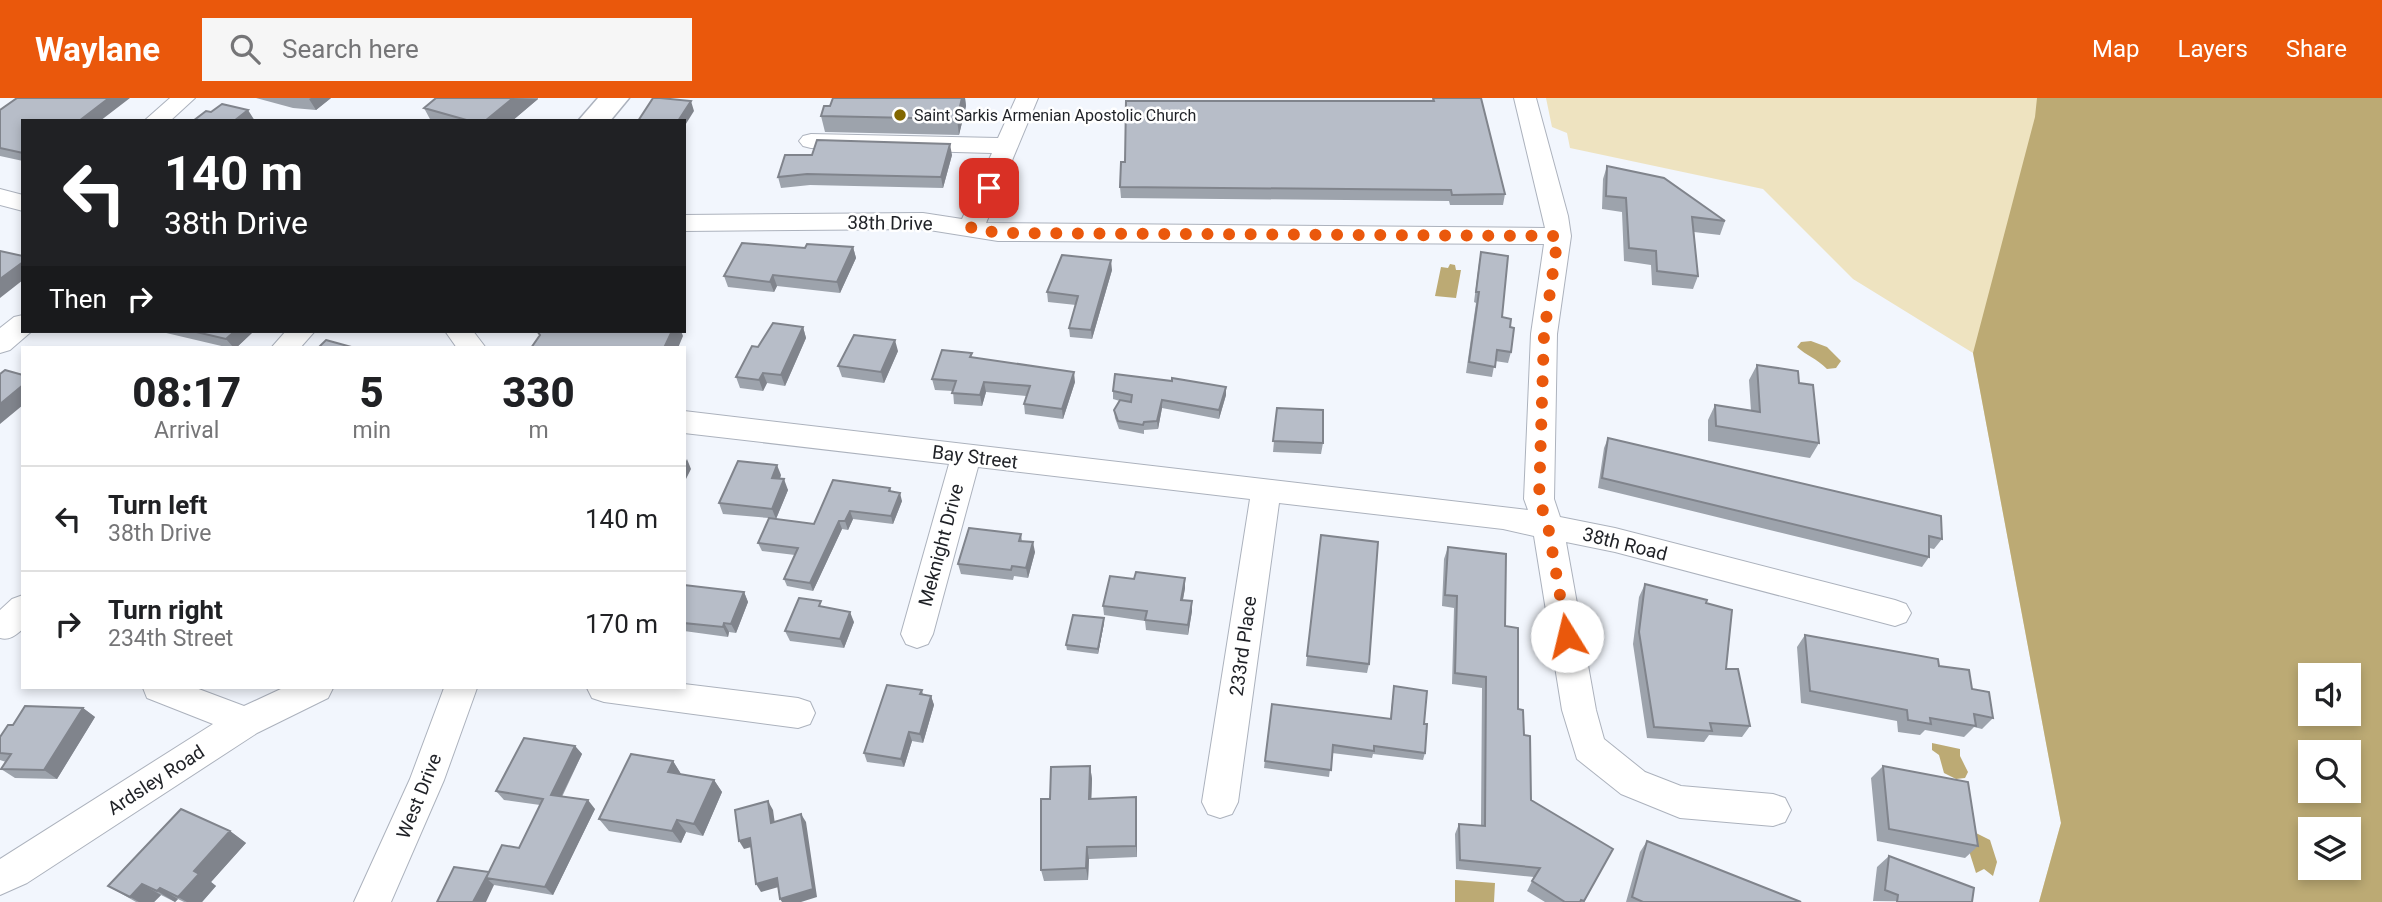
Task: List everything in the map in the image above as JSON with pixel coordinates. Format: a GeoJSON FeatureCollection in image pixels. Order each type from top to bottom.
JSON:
{"type":"FeatureCollection","features":[{"type":"Feature","properties":{"kind":"main road"},"geometry":{"type":"LineString","coordinates":[[595,119],[614,98]]}},
{"type":"Feature","properties":{"kind":"street"},"geometry":{"type":"LineString","coordinates":[[158,119],[184,98]]}},
{"type":"Feature","properties":{"kind":"street"},"geometry":{"type":"LineString","coordinates":[[971,228],[1027,98]]}},
{"type":"Feature","properties":{"kind":"street"},"geometry":{"type":"LineString","coordinates":[[1525,98],[1556,216],[1558,236],[1544,334],[1539,499],[1548,526],[1579,710],[1589,748],[1633,783],[1680,802],[1773,810]]}},
{"type":"Feature","properties":{"kind":"street"},"geometry":{"type":"LineString","coordinates":[[811,141],[1008,146]]}},
{"type":"Feature","properties":{"kind":"street"},"geometry":{"type":"LineString","coordinates":[[0,197],[21,202]]}},
{"type":"Feature","properties":{"kind":"street","name":"38th Drive"},"geometry":{"type":"LineString","coordinates":[[686,223],[923,221],[998,233],[1558,236]]}},
{"type":"Feature","properties":{"kind":"street"},"geometry":{"type":"LineString","coordinates":[[0,343],[21,326]]}},
{"type":"Feature","properties":{"kind":"street"},"geometry":{"type":"LineString","coordinates":[[286,346],[300,333]]}},
{"type":"Feature","properties":{"kind":"street","name":"Bay Street"},"geometry":{"type":"LineString","coordinates":[[686,422],[1266,490]]}},
{"type":"Feature","properties":{"kind":"street","name":"Meknight Drive"},"geometry":{"type":"LineString","coordinates":[[917,635],[966,456]]}},
{"type":"Feature","properties":{"kind":"street","name":"38th Road"},"geometry":{"type":"LineString","coordinates":[[1266,490],[1503,517],[1615,540],[1895,613]]}},
{"type":"Feature","properties":{"kind":"street","name":"233rd Place"},"geometry":{"type":"LineString","coordinates":[[1220,802],[1266,490]]}},
{"type":"Feature","properties":{"kind":"street"},"geometry":{"type":"LineString","coordinates":[[162,689],[246,722]]}},
{"type":"Feature","properties":{"kind":"street","name":"Ardsley Road"},"geometry":{"type":"LineString","coordinates":[[0,877],[14,871],[246,722],[314,689]]}},
{"type":"Feature","properties":{"kind":"street","name":"West Drive"},"geometry":{"type":"LineString","coordinates":[[372,902],[427,780],[460,689]]}},
{"type":"Feature","properties":{"kind":"street"},"geometry":{"type":"LineString","coordinates":[[612,689],[798,713]]}},
{"type":"Feature","properties":{"kind":"shaded area"},"geometry":{"type":"Polygon","coordinates":[[[1546,98],[2276,98],[2128,709],[2039,902],[2061,823],[1973,353],[1853,279],[1763,189],[1570,148],[1567,133],[1552,127],[1546,98]]]}},
{"type":"Feature","properties":{"kind":"shaded area"},"geometry":{"type":"Polygon","coordinates":[[[2037,98],[2382,98],[2382,902],[2039,902],[2061,823],[1973,353],[2035,117],[2037,98]]]}},
{"type":"Feature","properties":{"kind":"shaded area"},"geometry":{"type":"Polygon","coordinates":[[[1450,264],[1455,265],[1456,270],[1461,270],[1456,298],[1435,296],[1441,267],[1448,268],[1450,264]]]}},
{"type":"Feature","properties":{"kind":"shaded area"},"geometry":{"type":"Polygon","coordinates":[[[1811,341],[1827,347],[1841,361],[1836,368],[1827,369],[1797,347],[1801,342],[1811,341]]]}},
{"type":"Feature","properties":{"kind":"shaded area"},"geometry":{"type":"Polygon","coordinates":[[[1932,743],[1960,749],[1960,756],[1968,772],[1965,778],[1956,779],[1944,773],[1939,755],[1932,750],[1932,743]]]}},
{"type":"Feature","properties":{"kind":"shaded area"},"geometry":{"type":"Polygon","coordinates":[[[1976,833],[1990,840],[1997,862],[1993,876],[1984,869],[1976,873],[1970,854],[1970,836],[1976,836],[1976,833]]]}},
{"type":"Feature","properties":{"kind":"shaded area"},"geometry":{"type":"Polygon","coordinates":[[[1455,880],[1495,883],[1494,902],[1455,902],[1455,880]]]}},
{"type":"Feature","properties":{"kind":"building"},"geometry":{"type":"Polygon","coordinates":[[[17,98],[109,98],[82,119],[21,119],[21,153],[0,148],[0,110],[17,98]]]}},
{"type":"Feature","properties":{"kind":"building"},"geometry":{"type":"Polygon","coordinates":[[[436,98],[513,98],[487,119],[463,119],[424,108],[436,98]]]}},
{"type":"Feature","properties":{"kind":"building"},"geometry":{"type":"Polygon","coordinates":[[[653,98],[691,101],[679,119],[639,119],[653,98]]]}},
{"type":"Feature","properties":{"kind":"building"},"geometry":{"type":"Polygon","coordinates":[[[833,98],[962,98],[957,119],[821,116],[824,106],[830,106],[833,98]]]}},
{"type":"Feature","properties":{"kind":"building"},"geometry":{"type":"Polygon","coordinates":[[[1433,98],[1481,98],[1505,194],[1452,195],[1451,190],[1120,187],[1121,162],[1125,162],[1126,101],[1434,101],[1433,98]]]}},
{"type":"Feature","properties":{"kind":"building"},"geometry":{"type":"Polygon","coordinates":[[[222,104],[248,110],[237,119],[196,119],[206,111],[211,112],[222,104]]]}},
{"type":"Feature","properties":{"kind":"building"},"geometry":{"type":"Polygon","coordinates":[[[817,140],[950,144],[941,177],[807,174],[778,177],[785,155],[812,155],[817,140]]]}},
{"type":"Feature","properties":{"kind":"building"},"geometry":{"type":"Polygon","coordinates":[[[1607,166],[1664,178],[1725,221],[1692,217],[1698,276],[1657,271],[1656,251],[1629,248],[1626,198],[1606,196],[1607,166]]]}},
{"type":"Feature","properties":{"kind":"building"},"geometry":{"type":"Polygon","coordinates":[[[742,243],[805,248],[807,244],[853,247],[837,282],[773,275],[770,282],[724,276],[742,243]]]}},
{"type":"Feature","properties":{"kind":"building"},"geometry":{"type":"Polygon","coordinates":[[[0,251],[21,256],[21,263],[0,279],[0,251]]]}},
{"type":"Feature","properties":{"kind":"building"},"geometry":{"type":"Polygon","coordinates":[[[1481,252],[1508,256],[1502,317],[1511,319],[1510,327],[1514,328],[1511,352],[1497,350],[1495,367],[1469,362],[1479,292],[1476,292],[1481,252]]]}},
{"type":"Feature","properties":{"kind":"building"},"geometry":{"type":"Polygon","coordinates":[[[1062,255],[1111,260],[1091,330],[1069,328],[1078,296],[1047,292],[1062,255]]]}},
{"type":"Feature","properties":{"kind":"building"},"geometry":{"type":"Polygon","coordinates":[[[773,323],[803,327],[781,375],[763,373],[759,380],[736,377],[752,346],[758,347],[773,323]]]}},
{"type":"Feature","properties":{"kind":"building"},"geometry":{"type":"Polygon","coordinates":[[[200,333],[233,333],[226,339],[200,333]]]}},
{"type":"Feature","properties":{"kind":"building"},"geometry":{"type":"Polygon","coordinates":[[[538,333],[671,333],[665,346],[532,346],[540,335],[538,333]]]}},
{"type":"Feature","properties":{"kind":"building"},"geometry":{"type":"Polygon","coordinates":[[[854,335],[895,340],[881,372],[838,366],[854,335]]]}},
{"type":"Feature","properties":{"kind":"building"},"geometry":{"type":"Polygon","coordinates":[[[326,340],[348,346],[320,346],[326,340]]]}},
{"type":"Feature","properties":{"kind":"building"},"geometry":{"type":"Polygon","coordinates":[[[942,350],[972,353],[970,357],[1074,372],[1062,409],[1024,404],[1030,386],[984,382],[980,395],[952,393],[956,381],[932,379],[942,350]]]}},
{"type":"Feature","properties":{"kind":"building"},"geometry":{"type":"Polygon","coordinates":[[[1757,365],[1798,371],[1799,383],[1813,385],[1819,443],[1716,426],[1715,405],[1760,412],[1757,365]]]}},
{"type":"Feature","properties":{"kind":"building"},"geometry":{"type":"Polygon","coordinates":[[[5,370],[21,374],[21,387],[0,404],[0,374],[5,370]]]}},
{"type":"Feature","properties":{"kind":"building"},"geometry":{"type":"Polygon","coordinates":[[[1115,374],[1172,381],[1172,378],[1226,387],[1219,410],[1162,400],[1157,421],[1144,422],[1143,425],[1118,421],[1114,410],[1120,400],[1131,402],[1132,395],[1113,391],[1115,374]]]}},
{"type":"Feature","properties":{"kind":"building"},"geometry":{"type":"Polygon","coordinates":[[[1277,408],[1323,410],[1323,443],[1273,441],[1277,408]]]}},
{"type":"Feature","properties":{"kind":"building"},"geometry":{"type":"Polygon","coordinates":[[[1608,438],[1941,516],[1942,539],[1929,536],[1929,557],[1602,478],[1608,438]]]}},
{"type":"Feature","properties":{"kind":"building"},"geometry":{"type":"Polygon","coordinates":[[[738,461],[777,465],[772,478],[784,479],[772,509],[719,503],[738,461]]]}},
{"type":"Feature","properties":{"kind":"building"},"geometry":{"type":"Polygon","coordinates":[[[833,480],[890,488],[889,491],[900,493],[891,516],[850,511],[845,521],[839,521],[810,583],[784,579],[798,548],[758,543],[769,518],[814,524],[833,480]]]}},
{"type":"Feature","properties":{"kind":"building"},"geometry":{"type":"Polygon","coordinates":[[[969,528],[1021,534],[1019,541],[1033,542],[1026,568],[1012,566],[1011,570],[958,564],[969,528]]]}},
{"type":"Feature","properties":{"kind":"building"},"geometry":{"type":"Polygon","coordinates":[[[1321,535],[1378,542],[1369,664],[1307,656],[1321,535]]]}},
{"type":"Feature","properties":{"kind":"building"},"geometry":{"type":"Polygon","coordinates":[[[1448,547],[1506,554],[1505,626],[1518,628],[1518,709],[1523,710],[1524,735],[1530,736],[1531,800],[1613,849],[1584,901],[1565,902],[1532,881],[1540,868],[1460,860],[1459,824],[1485,826],[1486,677],[1455,673],[1457,596],[1445,595],[1448,547]]]}},
{"type":"Feature","properties":{"kind":"building"},"geometry":{"type":"Polygon","coordinates":[[[1136,572],[1185,578],[1181,600],[1192,601],[1188,625],[1145,620],[1147,611],[1103,606],[1110,576],[1134,579],[1136,572]]]}},
{"type":"Feature","properties":{"kind":"building"},"geometry":{"type":"Polygon","coordinates":[[[1645,584],[1707,600],[1706,603],[1732,610],[1726,669],[1738,669],[1750,726],[1710,723],[1712,731],[1654,727],[1639,632],[1645,584]]]}},
{"type":"Feature","properties":{"kind":"building"},"geometry":{"type":"Polygon","coordinates":[[[686,585],[744,592],[731,624],[724,623],[723,627],[686,623],[686,585]]]}},
{"type":"Feature","properties":{"kind":"building"},"geometry":{"type":"Polygon","coordinates":[[[799,598],[821,601],[819,606],[850,612],[840,639],[785,631],[799,598]]]}},
{"type":"Feature","properties":{"kind":"building"},"geometry":{"type":"Polygon","coordinates":[[[1073,615],[1104,618],[1098,649],[1066,645],[1073,615]]]}},
{"type":"Feature","properties":{"kind":"building"},"geometry":{"type":"Polygon","coordinates":[[[1805,635],[1938,659],[1939,666],[1969,670],[1972,689],[1989,692],[1993,718],[1974,714],[1976,726],[1930,718],[1931,724],[1908,720],[1907,710],[1810,691],[1805,635]]]}},
{"type":"Feature","properties":{"kind":"building"},"geometry":{"type":"Polygon","coordinates":[[[887,685],[922,690],[920,694],[931,696],[920,734],[909,732],[901,759],[864,753],[887,685]]]}},
{"type":"Feature","properties":{"kind":"building"},"geometry":{"type":"Polygon","coordinates":[[[1394,686],[1427,691],[1425,753],[1374,746],[1374,751],[1333,745],[1331,770],[1265,761],[1272,704],[1391,719],[1394,686]]]}},
{"type":"Feature","properties":{"kind":"building"},"geometry":{"type":"Polygon","coordinates":[[[25,706],[83,708],[44,770],[1,769],[11,754],[0,753],[0,737],[8,725],[13,725],[25,706]]]}},
{"type":"Feature","properties":{"kind":"building"},"geometry":{"type":"Polygon","coordinates":[[[524,738],[575,746],[551,795],[588,800],[545,887],[486,878],[502,845],[519,848],[543,799],[496,791],[524,738]]]}},
{"type":"Feature","properties":{"kind":"building"},"geometry":{"type":"Polygon","coordinates":[[[631,754],[673,761],[668,772],[714,780],[694,824],[677,820],[672,831],[599,819],[631,754]]]}},
{"type":"Feature","properties":{"kind":"building"},"geometry":{"type":"Polygon","coordinates":[[[1090,766],[1089,799],[1136,797],[1136,846],[1087,847],[1086,868],[1041,870],[1041,799],[1050,799],[1051,767],[1090,766]]]}},
{"type":"Feature","properties":{"kind":"building"},"geometry":{"type":"Polygon","coordinates":[[[1883,766],[1968,782],[1978,846],[1889,829],[1883,766]]]}},
{"type":"Feature","properties":{"kind":"building"},"geometry":{"type":"Polygon","coordinates":[[[768,801],[771,823],[801,814],[813,889],[780,899],[777,878],[756,884],[750,838],[739,841],[735,810],[768,801]]]}},
{"type":"Feature","properties":{"kind":"building"},"geometry":{"type":"Polygon","coordinates":[[[181,809],[230,831],[194,871],[199,874],[178,897],[160,888],[157,891],[142,884],[130,897],[108,886],[181,809]]]}},
{"type":"Feature","properties":{"kind":"building"},"geometry":{"type":"Polygon","coordinates":[[[1647,841],[1801,902],[1643,902],[1632,897],[1647,841]]]}},
{"type":"Feature","properties":{"kind":"building"},"geometry":{"type":"Polygon","coordinates":[[[1889,856],[1974,888],[1972,902],[1897,902],[1898,895],[1885,890],[1889,856]]]}},
{"type":"Feature","properties":{"kind":"building"},"geometry":{"type":"Polygon","coordinates":[[[454,867],[489,872],[473,902],[437,902],[454,867]]]}},
{"type":"Feature","properties":{"kind":"place","name":"Saint Sarkis Armenian Apostolic Church"},"geometry":{"type":"Point","coordinates":[900,115]}},
{"type":"Feature","properties":{"kind":"route"},"geometry":{"type":"LineString","coordinates":[[989,188],[971,228],[998,233],[1558,236],[1544,334],[1539,499],[1548,526],[1567,636]]}}]}
